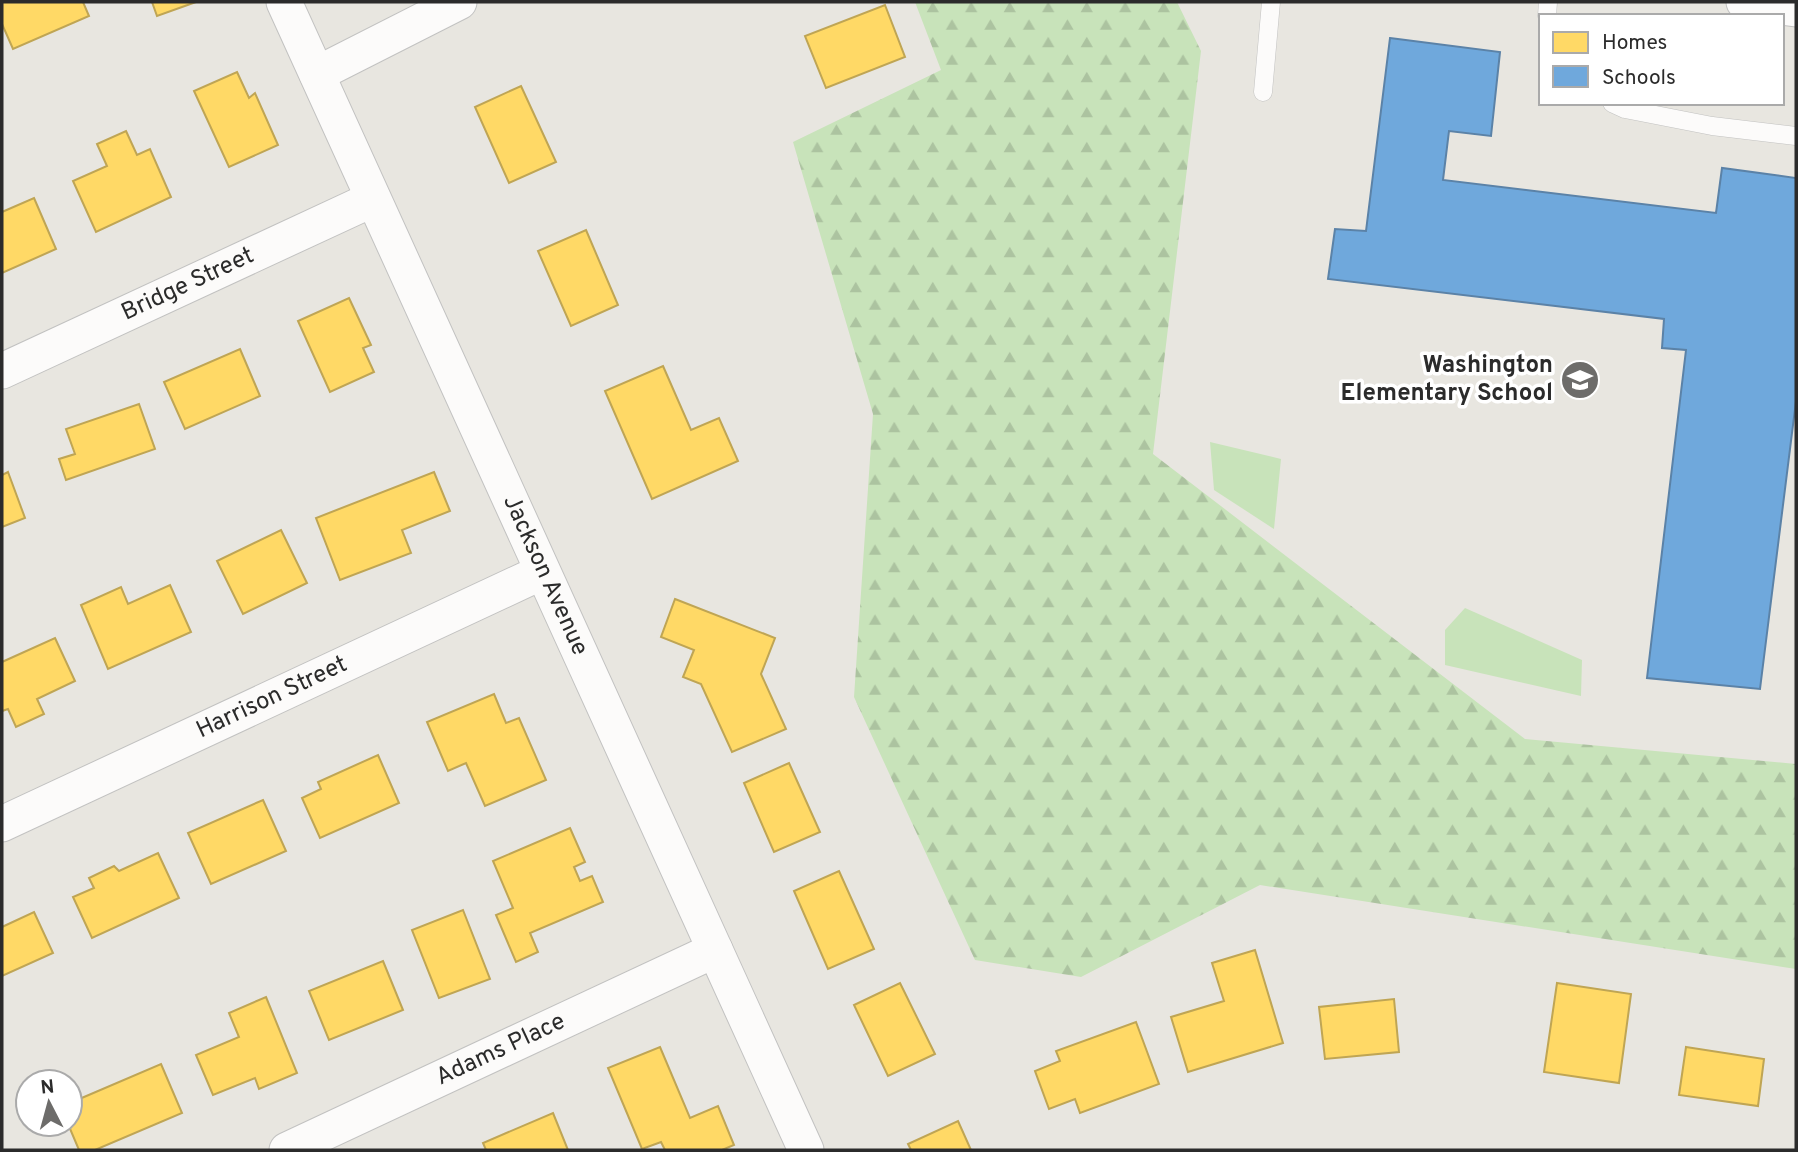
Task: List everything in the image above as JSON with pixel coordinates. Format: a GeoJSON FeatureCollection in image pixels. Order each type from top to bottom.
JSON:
{"type":"FeatureCollection","features":[{"type":"Feature","properties":{"kind":"street","name":"Jackson Avenue"},"geometry":{"type":"LineString","coordinates":[[285,2],[806,1150]]}},
{"type":"Feature","properties":{"kind":"street"},"geometry":{"type":"LineString","coordinates":[[317,74],[459,2]]}},
{"type":"Feature","properties":{"kind":"street"},"geometry":{"type":"LineString","coordinates":[[1744,2],[1796,9]]}},
{"type":"Feature","properties":{"kind":"street","name":"Bridge Street"},"geometry":{"type":"LineString","coordinates":[[2,371],[373,199]]}},
{"type":"Feature","properties":{"kind":"street","name":"Harrison Street"},"geometry":{"type":"LineString","coordinates":[[2,824],[542,572]]}},
{"type":"Feature","properties":{"kind":"street","name":"Adams Place"},"geometry":{"type":"LineString","coordinates":[[287,1150],[715,950]]}},
{"type":"Feature","properties":{"kind":"lane"},"geometry":{"type":"LineString","coordinates":[[1263,92],[1271,2]]}},
{"type":"Feature","properties":{"kind":"lane"},"geometry":{"type":"LineString","coordinates":[[1616,105],[1712,127],[1796,136]]}},
{"type":"Feature","properties":{"kind":"green space"},"geometry":{"type":"Polygon","coordinates":[[[915,2],[1177,2],[1201,51],[1153,454],[1525,739],[1796,764],[1796,969],[1260,885],[1081,977],[975,960],[854,697],[873,414],[793,142],[941,70],[915,2]]]}},
{"type":"Feature","properties":{"kind":"green space"},"geometry":{"type":"Polygon","coordinates":[[[1210,442],[1281,459],[1274,529],[1214,490],[1210,442]]]}},
{"type":"Feature","properties":{"kind":"green space"},"geometry":{"type":"Polygon","coordinates":[[[1465,608],[1582,660],[1581,696],[1445,665],[1445,630],[1465,608]]]}},
{"type":"Feature","properties":{"kind":"building: Homes"},"geometry":{"type":"Polygon","coordinates":[[[2,2],[83,2],[89,16],[13,49],[2,24],[2,2]]]}},
{"type":"Feature","properties":{"kind":"building: Homes"},"geometry":{"type":"Polygon","coordinates":[[[152,2],[196,2],[157,16],[152,2]]]}},
{"type":"Feature","properties":{"kind":"building: Homes"},"geometry":{"type":"Polygon","coordinates":[[[885,5],[905,57],[826,88],[805,36],[885,5]]]}},
{"type":"Feature","properties":{"kind":"building: Homes"},"geometry":{"type":"Polygon","coordinates":[[[237,72],[249,98],[255,93],[278,145],[229,167],[194,91],[237,72]]]}},
{"type":"Feature","properties":{"kind":"building: Homes"},"geometry":{"type":"Polygon","coordinates":[[[521,86],[556,162],[509,183],[475,107],[521,86]]]}},
{"type":"Feature","properties":{"kind":"building: Homes"},"geometry":{"type":"Polygon","coordinates":[[[126,131],[137,155],[150,149],[171,197],[96,232],[73,181],[107,166],[97,144],[126,131]]]}},
{"type":"Feature","properties":{"kind":"building: Homes"},"geometry":{"type":"Polygon","coordinates":[[[34,198],[56,249],[2,273],[2,212],[34,198]]]}},
{"type":"Feature","properties":{"kind":"building: Homes"},"geometry":{"type":"Polygon","coordinates":[[[586,230],[618,305],[571,326],[538,251],[586,230]]]}},
{"type":"Feature","properties":{"kind":"building: Homes"},"geometry":{"type":"Polygon","coordinates":[[[349,298],[371,345],[363,348],[374,372],[330,392],[298,321],[349,298]]]}},
{"type":"Feature","properties":{"kind":"building: Homes"},"geometry":{"type":"Polygon","coordinates":[[[240,349],[260,396],[185,429],[164,382],[240,349]]]}},
{"type":"Feature","properties":{"kind":"building: Homes"},"geometry":{"type":"Polygon","coordinates":[[[663,366],[691,430],[719,418],[738,461],[652,499],[605,391],[663,366]]]}},
{"type":"Feature","properties":{"kind":"building: Homes"},"geometry":{"type":"Polygon","coordinates":[[[139,404],[155,449],[66,480],[59,459],[75,454],[66,429],[139,404]]]}},
{"type":"Feature","properties":{"kind":"building: Homes"},"geometry":{"type":"Polygon","coordinates":[[[8,472],[25,518],[2,527],[2,475],[8,472]]]}},
{"type":"Feature","properties":{"kind":"building: Homes"},"geometry":{"type":"Polygon","coordinates":[[[434,472],[450,511],[402,530],[411,553],[340,580],[316,518],[434,472]]]}},
{"type":"Feature","properties":{"kind":"building: Homes"},"geometry":{"type":"Polygon","coordinates":[[[281,530],[307,583],[243,614],[217,561],[281,530]]]}},
{"type":"Feature","properties":{"kind":"building: Homes"},"geometry":{"type":"Polygon","coordinates":[[[170,585],[191,632],[108,669],[81,605],[121,587],[128,604],[170,585]]]}},
{"type":"Feature","properties":{"kind":"building: Homes"},"geometry":{"type":"Polygon","coordinates":[[[675,599],[775,638],[761,674],[786,729],[732,752],[701,684],[683,677],[694,650],[661,637],[675,599]]]}},
{"type":"Feature","properties":{"kind":"building: Homes"},"geometry":{"type":"Polygon","coordinates":[[[55,638],[75,681],[37,699],[44,714],[16,727],[8,709],[2,711],[2,662],[55,638]]]}},
{"type":"Feature","properties":{"kind":"building: Homes"},"geometry":{"type":"Polygon","coordinates":[[[494,694],[506,723],[519,718],[546,780],[485,806],[466,763],[448,771],[427,722],[494,694]]]}},
{"type":"Feature","properties":{"kind":"building: Homes"},"geometry":{"type":"Polygon","coordinates":[[[378,755],[399,803],[320,838],[302,798],[321,789],[318,782],[378,755]]]}},
{"type":"Feature","properties":{"kind":"building: Homes"},"geometry":{"type":"Polygon","coordinates":[[[789,763],[820,832],[774,852],[744,783],[789,763]]]}},
{"type":"Feature","properties":{"kind":"building: Homes"},"geometry":{"type":"Polygon","coordinates":[[[263,800],[286,851],[211,884],[188,833],[263,800]]]}},
{"type":"Feature","properties":{"kind":"building: Homes"},"geometry":{"type":"Polygon","coordinates":[[[570,828],[585,862],[574,867],[580,881],[592,876],[603,902],[530,933],[538,952],[516,962],[496,915],[513,908],[493,861],[570,828]]]}},
{"type":"Feature","properties":{"kind":"building: Homes"},"geometry":{"type":"Polygon","coordinates":[[[158,853],[179,898],[92,938],[73,897],[94,888],[89,878],[114,866],[119,871],[158,853]]]}},
{"type":"Feature","properties":{"kind":"building: Homes"},"geometry":{"type":"Polygon","coordinates":[[[839,871],[874,949],[828,969],[794,891],[839,871]]]}},
{"type":"Feature","properties":{"kind":"building: Homes"},"geometry":{"type":"Polygon","coordinates":[[[463,910],[490,979],[439,998],[412,930],[463,910]]]}},
{"type":"Feature","properties":{"kind":"building: Homes"},"geometry":{"type":"Polygon","coordinates":[[[34,912],[53,953],[2,976],[2,927],[34,912]]]}},
{"type":"Feature","properties":{"kind":"building: Homes"},"geometry":{"type":"Polygon","coordinates":[[[1255,950],[1283,1043],[1188,1072],[1171,1017],[1224,1001],[1212,963],[1255,950]]]}},
{"type":"Feature","properties":{"kind":"building: Homes"},"geometry":{"type":"Polygon","coordinates":[[[383,961],[403,1010],[329,1040],[309,991],[383,961]]]}},
{"type":"Feature","properties":{"kind":"building: Homes"},"geometry":{"type":"Polygon","coordinates":[[[900,983],[935,1054],[888,1076],[854,1005],[900,983]]]}},
{"type":"Feature","properties":{"kind":"building: Homes"},"geometry":{"type":"Polygon","coordinates":[[[1557,983],[1631,994],[1619,1083],[1544,1072],[1557,983]]]}},
{"type":"Feature","properties":{"kind":"building: Homes"},"geometry":{"type":"Polygon","coordinates":[[[266,997],[297,1073],[259,1089],[255,1078],[213,1095],[196,1055],[239,1037],[229,1013],[266,997]]]}},
{"type":"Feature","properties":{"kind":"building: Homes"},"geometry":{"type":"Polygon","coordinates":[[[1394,999],[1399,1052],[1325,1059],[1319,1007],[1394,999]]]}},
{"type":"Feature","properties":{"kind":"building: Homes"},"geometry":{"type":"Polygon","coordinates":[[[1136,1022],[1159,1084],[1080,1113],[1075,1099],[1049,1109],[1035,1071],[1060,1061],[1056,1051],[1136,1022]]]}},
{"type":"Feature","properties":{"kind":"building: Homes"},"geometry":{"type":"Polygon","coordinates":[[[660,1047],[690,1118],[718,1106],[734,1145],[722,1150],[665,1150],[661,1142],[642,1149],[608,1068],[660,1047]]]}},
{"type":"Feature","properties":{"kind":"building: Homes"},"geometry":{"type":"Polygon","coordinates":[[[1686,1047],[1764,1059],[1758,1106],[1679,1095],[1686,1047]]]}},
{"type":"Feature","properties":{"kind":"building: Homes"},"geometry":{"type":"Polygon","coordinates":[[[161,1064],[182,1113],[95,1150],[79,1150],[74,1138],[84,1138],[84,1097],[161,1064]]]}},
{"type":"Feature","properties":{"kind":"building: Homes"},"geometry":{"type":"Polygon","coordinates":[[[553,1113],[568,1150],[486,1150],[483,1143],[553,1113]]]}},
{"type":"Feature","properties":{"kind":"building: Homes"},"geometry":{"type":"Polygon","coordinates":[[[958,1121],[971,1150],[911,1150],[908,1144],[958,1121]]]}},
{"type":"Feature","properties":{"kind":"building: Schools","name":"Washington Elementary School"},"geometry":{"type":"Polygon","coordinates":[[[1390,38],[1500,52],[1491,136],[1449,131],[1443,180],[1716,213],[1722,168],[1796,178],[1796,401],[1760,689],[1647,678],[1686,350],[1662,348],[1664,319],[1328,279],[1335,229],[1366,231],[1390,38]]]}},
{"type":"Feature","properties":{"kind":"place","name":"Washington Elementary School"},"geometry":{"type":"Point","coordinates":[1580,380]}}]}
